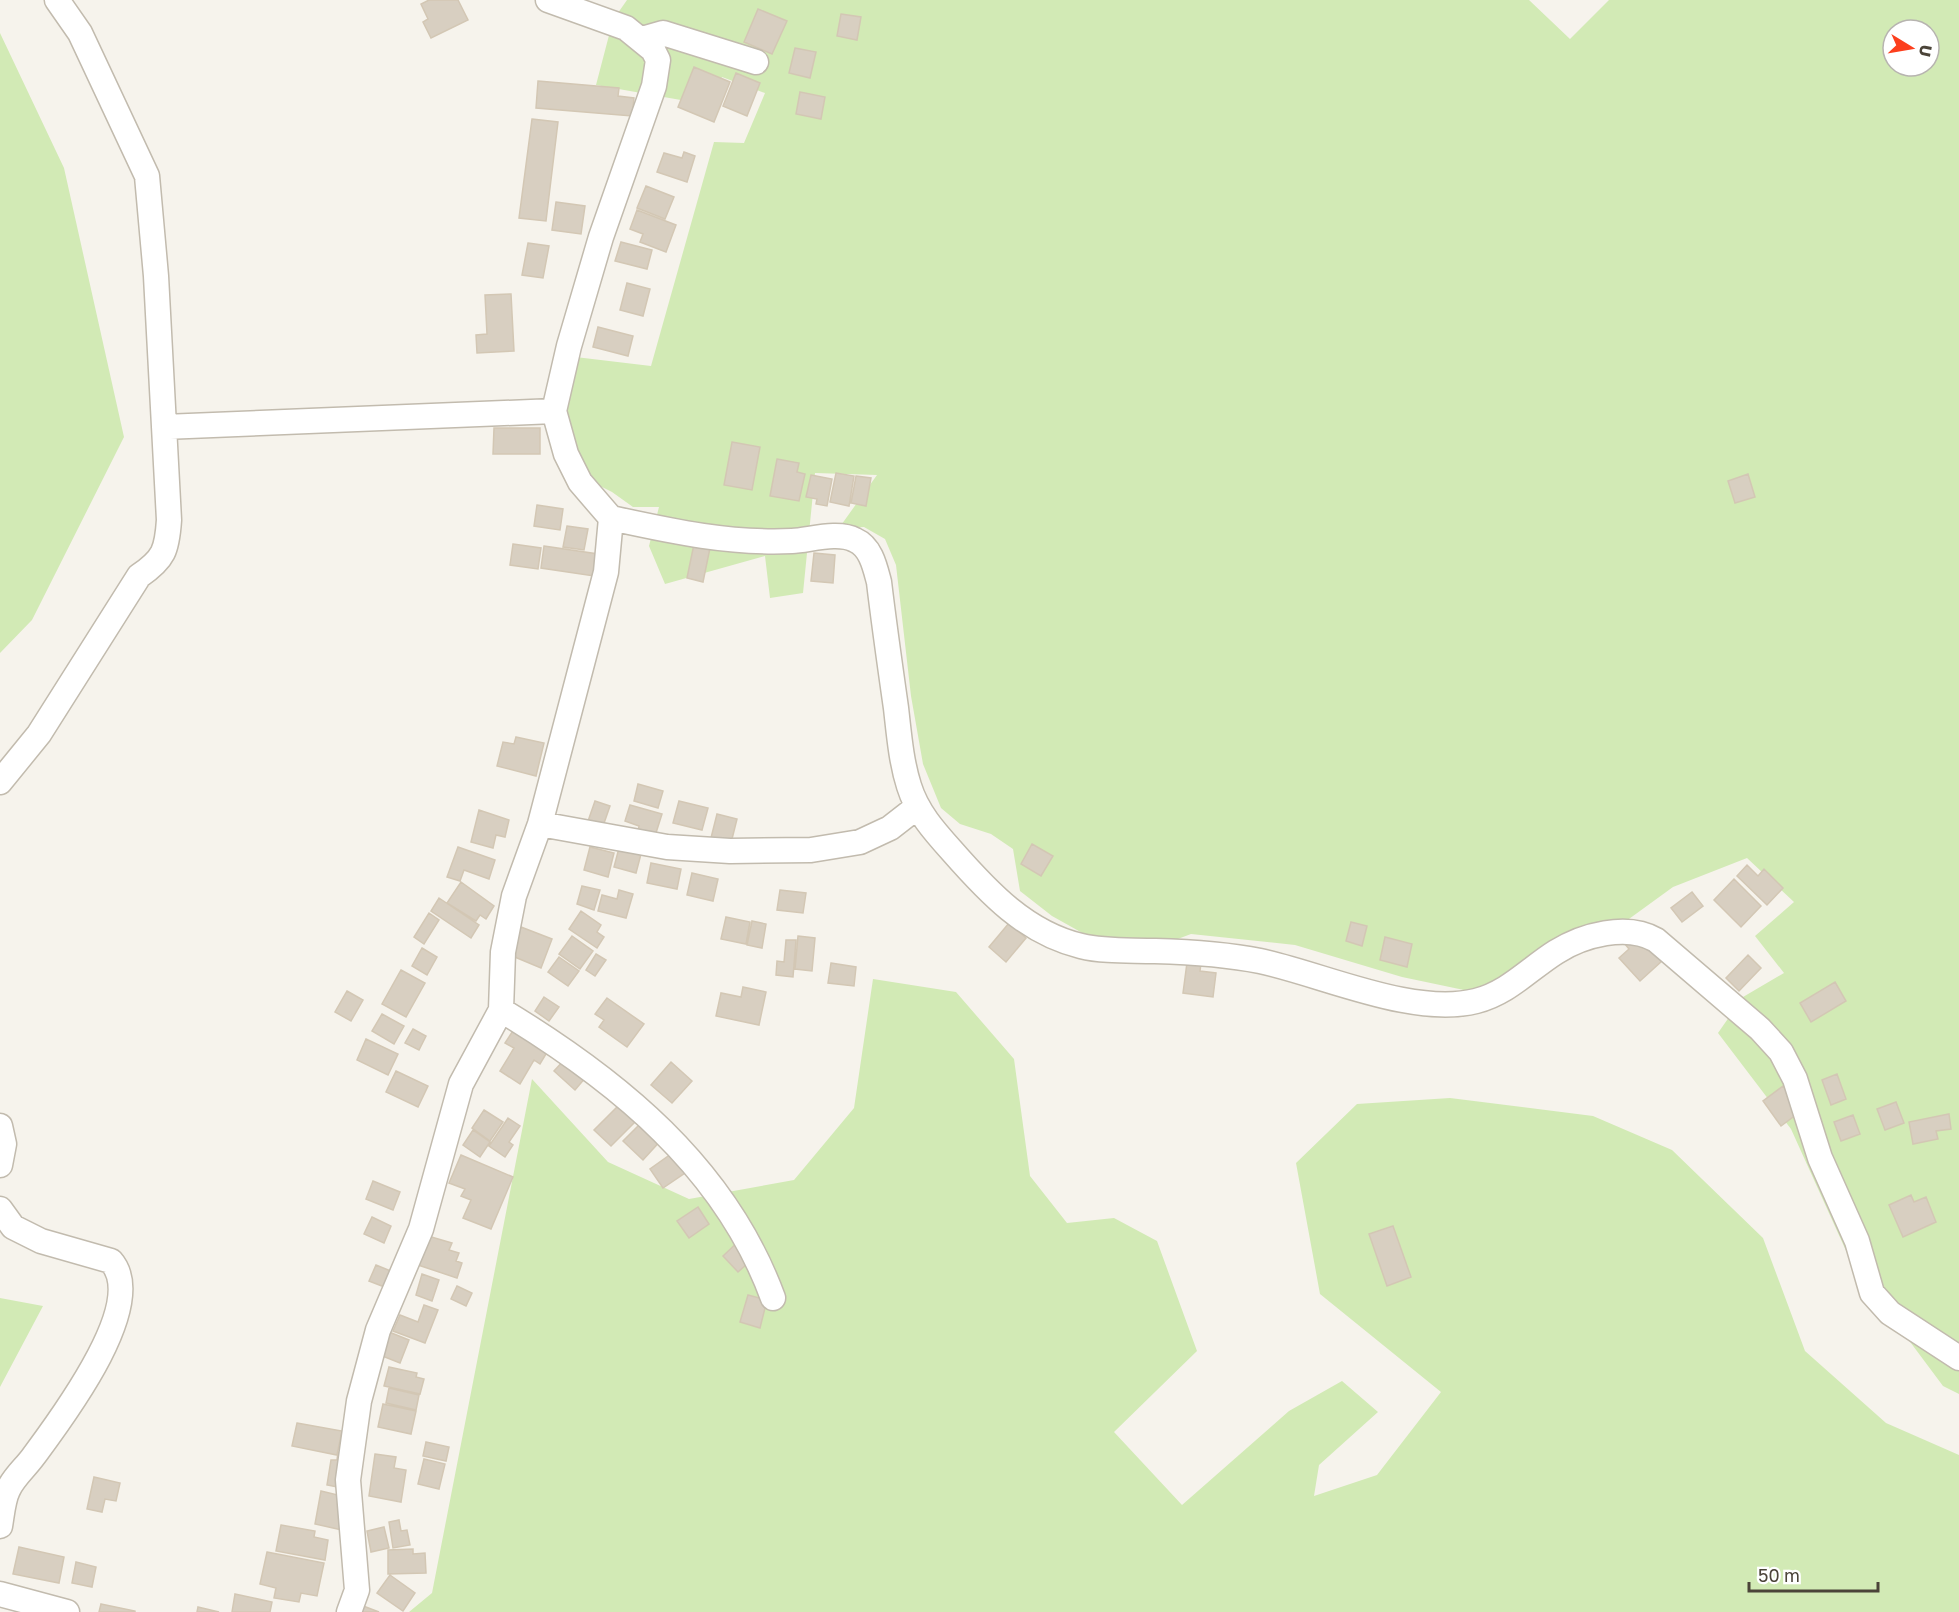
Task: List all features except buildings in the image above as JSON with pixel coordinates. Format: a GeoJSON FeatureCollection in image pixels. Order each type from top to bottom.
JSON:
{"type":"FeatureCollection","features":[{"type":"Feature","properties":{"kind":"street"},"geometry":{"type":"LineString","coordinates":[[0,782],[39,734],[139,576],[158,563],[167,544],[169,520],[156,276],[147,176],[80,33],[57,0]]}},
{"type":"Feature","properties":{"kind":"street"},"geometry":{"type":"LineString","coordinates":[[548,0],[626,28],[642,39],[653,50],[658,60],[654,86],[601,237],[569,346],[554,411],[566,454],[580,482],[611,518],[720,539],[771,541],[842,537],[855,539],[865,547],[874,563],[879,582],[902,754],[909,786],[917,807],[933,829],[982,885],[1011,911],[1035,928],[1082,946],[1191,952],[1251,959],[1288,967],[1386,996],[1449,1004],[1473,1002],[1493,996],[1559,950],[1580,942],[1630,930],[1644,933],[1656,940],[1760,1029],[1781,1052],[1795,1079],[1820,1158],[1857,1241],[1872,1293],[1890,1313],[1959,1358]]}},
{"type":"Feature","properties":{"kind":"street"},"geometry":{"type":"LineString","coordinates":[[642,39],[663,33],[756,62]]}},
{"type":"Feature","properties":{"kind":"street"},"geometry":{"type":"LineString","coordinates":[[164,427],[554,411]]}},
{"type":"Feature","properties":{"kind":"street"},"geometry":{"type":"LineString","coordinates":[[349,1612],[357,1590],[348,1480],[359,1401],[378,1330],[421,1229],[460,1084],[501,1010],[503,952],[512,907],[540,824],[606,572],[611,518]]}},
{"type":"Feature","properties":{"kind":"street"},"geometry":{"type":"LineString","coordinates":[[540,824],[667,847],[730,851],[812,850],[860,842],[890,828],[917,807]]}},
{"type":"Feature","properties":{"kind":"street"},"geometry":{"type":"LineString","coordinates":[[501,1010],[558,1045],[672,1138],[721,1198],[741,1229],[759,1259],[773,1298]]}},
{"type":"Feature","properties":{"kind":"street"},"geometry":{"type":"LineString","coordinates":[[0,1126],[4,1144],[0,1165]]}},
{"type":"Feature","properties":{"kind":"street"},"geometry":{"type":"LineString","coordinates":[[0,1209],[14,1227],[41,1241],[111,1261],[118,1269],[122,1282],[121,1304],[109,1340],[58,1422],[8,1490],[0,1526]]}},
{"type":"Feature","properties":{"kind":"street"},"geometry":{"type":"LineString","coordinates":[[0,1594],[68,1612]]}},
{"type":"Feature","properties":{"kind":"green space"},"geometry":{"type":"Polygon","coordinates":[[[627,0],[1529,0],[1570,39],[1609,0],[1959,0],[1959,1394],[1943,1386],[1852,1264],[1791,1129],[1718,1033],[1743,997],[1784,973],[1755,936],[1794,902],[1747,858],[1673,887],[1622,924],[1483,994],[1402,977],[1295,945],[1191,934],[1167,943],[1132,948],[1086,935],[1052,916],[1020,891],[1013,849],[991,834],[960,824],[941,808],[923,764],[911,696],[896,565],[885,539],[864,527],[839,528],[877,475],[815,473],[803,593],[770,598],[765,556],[665,584],[649,546],[659,507],[633,507],[594,483],[566,440],[568,407],[561,390],[567,356],[651,366],[714,142],[744,143],[765,93],[722,77],[709,105],[596,85],[613,20],[627,0]]]}},
{"type":"Feature","properties":{"kind":"green space"},"geometry":{"type":"Polygon","coordinates":[[[0,33],[64,168],[124,437],[32,620],[0,653],[0,33]]]}},
{"type":"Feature","properties":{"kind":"green space"},"geometry":{"type":"Polygon","coordinates":[[[873,979],[956,992],[1014,1059],[1030,1176],[1067,1223],[1114,1218],[1157,1241],[1197,1351],[1114,1432],[1182,1505],[1289,1411],[1342,1381],[1378,1412],[1319,1465],[1314,1496],[1377,1475],[1441,1392],[1320,1294],[1296,1163],[1357,1104],[1450,1098],[1593,1116],[1672,1150],[1763,1238],[1805,1351],[1886,1423],[1959,1455],[1959,1612],[409,1612],[432,1593],[532,1079],[608,1162],[689,1199],[794,1180],[854,1108],[873,979]]]}},
{"type":"Feature","properties":{"kind":"green space"},"geometry":{"type":"Polygon","coordinates":[[[0,1298],[43,1306],[0,1387],[0,1298]]]}}]}
